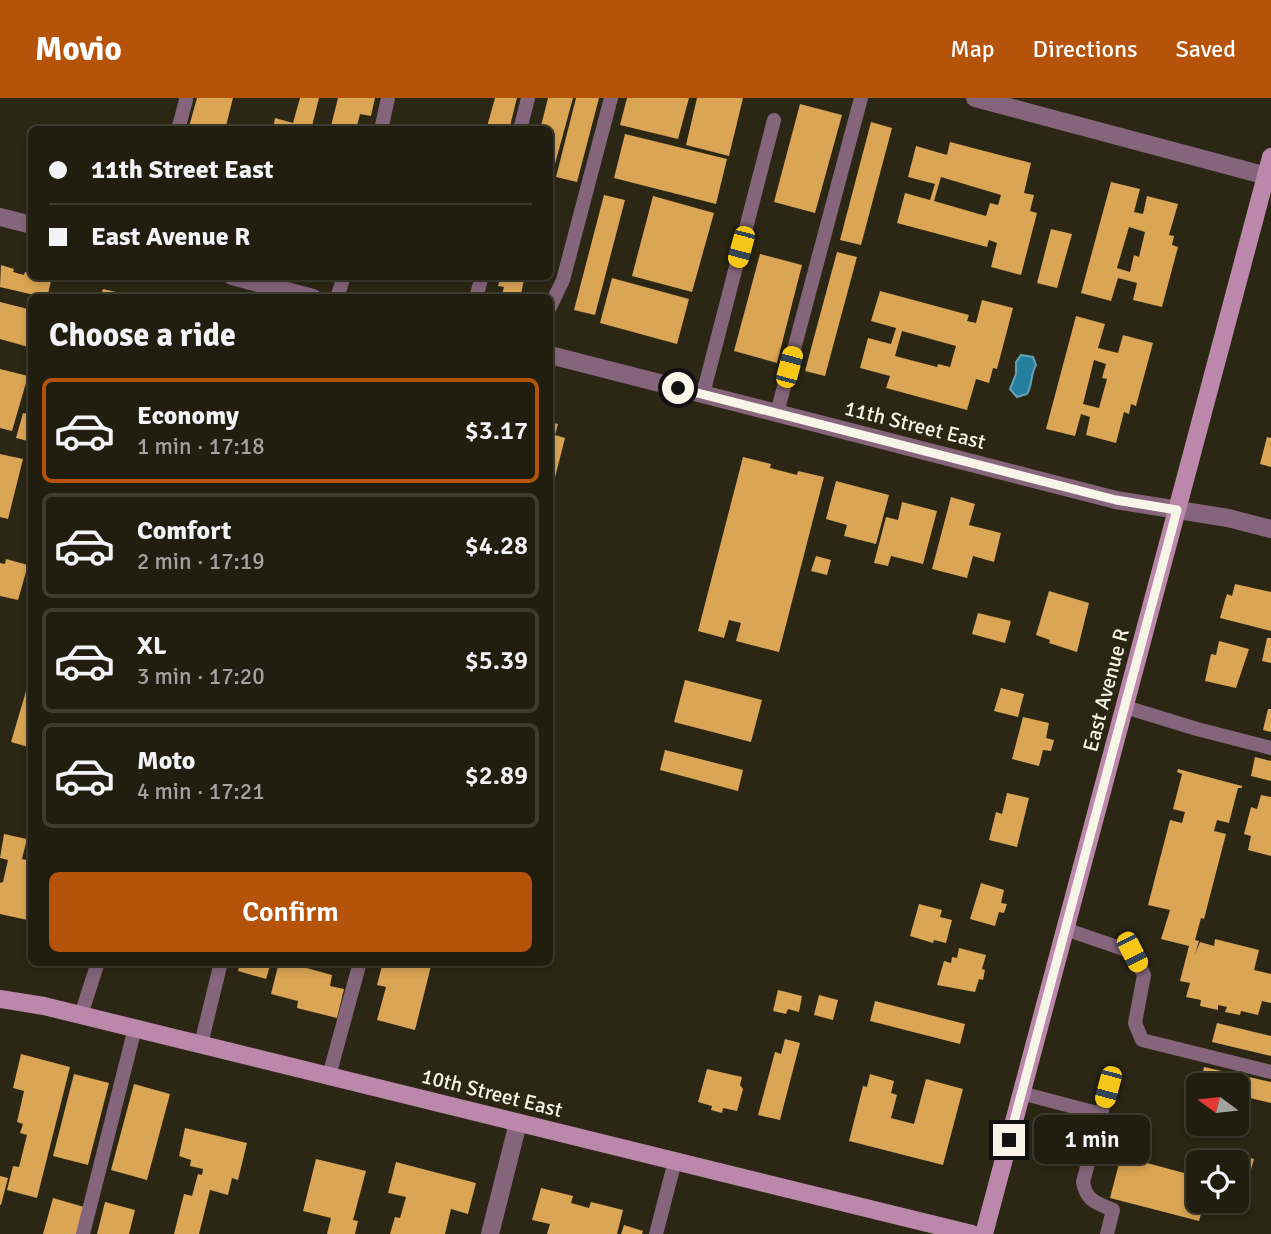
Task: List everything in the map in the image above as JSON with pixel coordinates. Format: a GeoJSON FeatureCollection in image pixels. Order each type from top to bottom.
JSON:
{"type":"FeatureCollection","features":[{"type":"Feature","properties":{"kind":"main road","name":"East Avenue R"},"geometry":{"type":"LineString","coordinates":[[984,1234],[1269,176],[1271,157]]}},
{"type":"Feature","properties":{"kind":"main road","name":"10th Street East"},"geometry":{"type":"LineString","coordinates":[[0,999],[44,1006],[135,1028],[972,1234]]}},
{"type":"Feature","properties":{"kind":"street"},"geometry":{"type":"LineString","coordinates":[[975,98],[1269,176]]}},
{"type":"Feature","properties":{"kind":"street"},"geometry":{"type":"LineString","coordinates":[[0,217],[28,224]]}},
{"type":"Feature","properties":{"kind":"street"},"geometry":{"type":"LineString","coordinates":[[247,280],[298,294]]}},
{"type":"Feature","properties":{"kind":"street","name":"11th Street East"},"geometry":{"type":"LineString","coordinates":[[553,356],[1116,500],[1228,518],[1271,528]]}},
{"type":"Feature","properties":{"kind":"street"},"geometry":{"type":"LineString","coordinates":[[490,1234],[519,1123]]}},
{"type":"Feature","properties":{"kind":"lane"},"geometry":{"type":"LineString","coordinates":[[382,126],[388,98]]}},
{"type":"Feature","properties":{"kind":"lane"},"geometry":{"type":"LineString","coordinates":[[521,126],[528,98]]}},
{"type":"Feature","properties":{"kind":"lane"},"geometry":{"type":"LineString","coordinates":[[553,301],[563,280],[611,98]]}},
{"type":"Feature","properties":{"kind":"lane"},"geometry":{"type":"LineString","coordinates":[[777,413],[861,98]]}},
{"type":"Feature","properties":{"kind":"lane"},"geometry":{"type":"LineString","coordinates":[[179,126],[186,100]]}},
{"type":"Feature","properties":{"kind":"lane"},"geometry":{"type":"LineString","coordinates":[[703,394],[774,120]]}},
{"type":"Feature","properties":{"kind":"lane"},"geometry":{"type":"LineString","coordinates":[[1125,707],[1271,748]]}},
{"type":"Feature","properties":{"kind":"lane"},"geometry":{"type":"LineString","coordinates":[[1065,929],[1132,952],[1144,975],[1135,1023],[1142,1040],[1271,1072]]}},
{"type":"Feature","properties":{"kind":"lane"},"geometry":{"type":"LineString","coordinates":[[81,1015],[97,966]]}},
{"type":"Feature","properties":{"kind":"lane"},"geometry":{"type":"LineString","coordinates":[[201,1044],[220,966]]}},
{"type":"Feature","properties":{"kind":"lane"},"geometry":{"type":"LineString","coordinates":[[329,1076],[359,966]]}},
{"type":"Feature","properties":{"kind":"lane"},"geometry":{"type":"LineString","coordinates":[[83,1234],[135,1028]]}},
{"type":"Feature","properties":{"kind":"lane"},"geometry":{"type":"LineString","coordinates":[[1107,1234],[1113,1210],[1091,1201],[1084,1193],[1083,1182],[1108,1087]]}},
{"type":"Feature","properties":{"kind":"lane"},"geometry":{"type":"LineString","coordinates":[[1021,1093],[1101,1114]]}},
{"type":"Feature","properties":{"kind":"lane"},"geometry":{"type":"LineString","coordinates":[[656,1234],[675,1161]]}},
{"type":"Feature","properties":{"kind":"water"},"geometry":{"type":"Polygon","coordinates":[[[1021,355],[1033,357],[1036,365],[1027,394],[1017,397],[1010,389],[1016,374],[1016,362],[1021,355]]]}},
{"type":"Feature","properties":{"kind":"building"},"geometry":{"type":"Polygon","coordinates":[[[197,98],[233,98],[226,126],[189,126],[197,98]]]}},
{"type":"Feature","properties":{"kind":"building"},"geometry":{"type":"Polygon","coordinates":[[[300,98],[319,98],[312,126],[274,126],[275,118],[293,123],[300,98]]]}},
{"type":"Feature","properties":{"kind":"building"},"geometry":{"type":"Polygon","coordinates":[[[338,98],[375,98],[371,116],[360,114],[357,126],[331,126],[338,98]]]}},
{"type":"Feature","properties":{"kind":"building"},"geometry":{"type":"Polygon","coordinates":[[[495,98],[517,98],[510,126],[487,126],[495,98]]]}},
{"type":"Feature","properties":{"kind":"building"},"geometry":{"type":"Polygon","coordinates":[[[548,98],[573,98],[553,171],[553,126],[541,126],[548,98]]]}},
{"type":"Feature","properties":{"kind":"building"},"geometry":{"type":"Polygon","coordinates":[[[576,98],[599,98],[577,182],[556,177],[576,98]]]}},
{"type":"Feature","properties":{"kind":"building"},"geometry":{"type":"Polygon","coordinates":[[[627,98],[689,98],[678,139],[620,125],[627,98]]]}},
{"type":"Feature","properties":{"kind":"building"},"geometry":{"type":"Polygon","coordinates":[[[697,98],[743,98],[729,156],[686,145],[697,98]]]}},
{"type":"Feature","properties":{"kind":"building"},"geometry":{"type":"Polygon","coordinates":[[[800,104],[842,115],[815,213],[774,202],[800,104]]]}},
{"type":"Feature","properties":{"kind":"building"},"geometry":{"type":"Polygon","coordinates":[[[871,122],[892,128],[861,245],[840,240],[871,122]]]}},
{"type":"Feature","properties":{"kind":"building"},"geometry":{"type":"Polygon","coordinates":[[[625,134],[727,159],[716,204],[614,178],[625,134]]]}},
{"type":"Feature","properties":{"kind":"building"},"geometry":{"type":"Polygon","coordinates":[[[950,142],[1031,163],[1024,193],[1034,195],[1030,211],[1037,213],[1021,275],[991,267],[997,243],[989,240],[987,247],[897,223],[905,193],[930,200],[935,184],[908,177],[916,146],[947,155],[950,142]],[[941,177],[934,201],[986,216],[990,203],[998,205],[1001,195],[941,177]]]}},
{"type":"Feature","properties":{"kind":"building"},"geometry":{"type":"Polygon","coordinates":[[[1111,182],[1140,189],[1134,212],[1143,214],[1147,196],[1178,204],[1169,235],[1174,236],[1172,245],[1178,247],[1162,307],[1133,300],[1137,283],[1118,278],[1111,301],[1081,293],[1111,182]],[[1129,227],[1117,268],[1130,272],[1134,255],[1139,257],[1145,232],[1129,227]]]}},
{"type":"Feature","properties":{"kind":"building"},"geometry":{"type":"Polygon","coordinates":[[[604,195],[625,200],[595,315],[574,310],[604,195]]]}},
{"type":"Feature","properties":{"kind":"building"},"geometry":{"type":"Polygon","coordinates":[[[653,196],[714,213],[692,292],[632,276],[653,196]]]}},
{"type":"Feature","properties":{"kind":"building"},"geometry":{"type":"Polygon","coordinates":[[[1051,229],[1072,234],[1057,288],[1037,283],[1051,229]]]}},
{"type":"Feature","properties":{"kind":"building"},"geometry":{"type":"Polygon","coordinates":[[[837,252],[857,257],[825,376],[805,371],[837,252]]]}},
{"type":"Feature","properties":{"kind":"building"},"geometry":{"type":"Polygon","coordinates":[[[760,254],[802,265],[777,363],[734,351],[760,254]]]}},
{"type":"Feature","properties":{"kind":"building"},"geometry":{"type":"Polygon","coordinates":[[[1,265],[14,269],[13,272],[24,275],[28,272],[28,280],[51,281],[48,294],[30,294],[0,287],[1,265]]]}},
{"type":"Feature","properties":{"kind":"building"},"geometry":{"type":"Polygon","coordinates":[[[612,278],[689,299],[677,344],[600,323],[612,278]]]}},
{"type":"Feature","properties":{"kind":"building"},"geometry":{"type":"Polygon","coordinates":[[[500,280],[524,280],[521,294],[502,294],[504,287],[498,286],[500,280]]]}},
{"type":"Feature","properties":{"kind":"building"},"geometry":{"type":"Polygon","coordinates":[[[103,289],[124,294],[101,294],[103,289]]]}},
{"type":"Feature","properties":{"kind":"building"},"geometry":{"type":"Polygon","coordinates":[[[880,291],[969,315],[967,321],[976,323],[982,300],[1013,308],[997,369],[993,368],[989,383],[976,379],[967,410],[886,388],[890,376],[860,368],[868,338],[891,344],[896,328],[871,321],[880,291]],[[902,331],[895,356],[937,367],[938,364],[950,367],[956,346],[902,331]]]}},
{"type":"Feature","properties":{"kind":"building"},"geometry":{"type":"Polygon","coordinates":[[[0,302],[28,309],[28,347],[0,339],[0,302]]]}},
{"type":"Feature","properties":{"kind":"building"},"geometry":{"type":"Polygon","coordinates":[[[1076,316],[1105,324],[1098,348],[1118,353],[1123,335],[1153,343],[1136,406],[1131,404],[1129,414],[1124,412],[1116,443],[1086,435],[1090,417],[1081,414],[1075,436],[1046,429],[1076,316]],[[1094,360],[1083,404],[1099,408],[1107,379],[1102,378],[1106,364],[1094,360]]]}},
{"type":"Feature","properties":{"kind":"building"},"geometry":{"type":"Polygon","coordinates":[[[0,369],[28,376],[12,431],[0,428],[0,369]]]}},
{"type":"Feature","properties":{"kind":"building"},"geometry":{"type":"Polygon","coordinates":[[[23,413],[28,414],[28,441],[16,438],[23,413]]]}},
{"type":"Feature","properties":{"kind":"building"},"geometry":{"type":"Polygon","coordinates":[[[553,423],[558,424],[555,435],[565,438],[553,485],[553,423]]]}},
{"type":"Feature","properties":{"kind":"building"},"geometry":{"type":"Polygon","coordinates":[[[1267,437],[1271,438],[1271,467],[1260,464],[1267,437]]]}},
{"type":"Feature","properties":{"kind":"building"},"geometry":{"type":"Polygon","coordinates":[[[0,454],[23,459],[8,519],[0,517],[0,454]]]}},
{"type":"Feature","properties":{"kind":"building"},"geometry":{"type":"Polygon","coordinates":[[[743,457],[771,464],[770,468],[797,475],[798,471],[824,477],[779,652],[736,641],[741,623],[729,620],[724,638],[698,631],[743,457]]]}},
{"type":"Feature","properties":{"kind":"building"},"geometry":{"type":"Polygon","coordinates":[[[836,481],[889,495],[876,544],[844,536],[847,525],[826,519],[836,481]]]}},
{"type":"Feature","properties":{"kind":"building"},"geometry":{"type":"Polygon","coordinates":[[[951,497],[975,504],[969,525],[1001,533],[994,562],[973,556],[967,578],[932,569],[951,497]]]}},
{"type":"Feature","properties":{"kind":"building"},"geometry":{"type":"Polygon","coordinates":[[[902,502],[937,511],[923,564],[891,556],[888,566],[874,563],[886,517],[898,520],[902,502]]]}},
{"type":"Feature","properties":{"kind":"building"},"geometry":{"type":"Polygon","coordinates":[[[816,556],[831,560],[827,575],[811,571],[816,556]]]}},
{"type":"Feature","properties":{"kind":"building"},"geometry":{"type":"Polygon","coordinates":[[[6,559],[28,565],[18,600],[0,596],[0,563],[5,564],[6,559]]]}},
{"type":"Feature","properties":{"kind":"building"},"geometry":{"type":"Polygon","coordinates":[[[1235,584],[1271,592],[1271,631],[1220,618],[1227,594],[1232,596],[1235,584]]]}},
{"type":"Feature","properties":{"kind":"building"},"geometry":{"type":"Polygon","coordinates":[[[1049,591],[1089,603],[1077,652],[1049,643],[1050,640],[1036,635],[1049,591]]]}},
{"type":"Feature","properties":{"kind":"building"},"geometry":{"type":"Polygon","coordinates":[[[978,613],[1011,621],[1005,643],[972,634],[978,613]]]}},
{"type":"Feature","properties":{"kind":"building"},"geometry":{"type":"Polygon","coordinates":[[[1267,638],[1271,638],[1271,663],[1262,661],[1267,638]]]}},
{"type":"Feature","properties":{"kind":"building"},"geometry":{"type":"Polygon","coordinates":[[[1219,641],[1249,649],[1236,688],[1205,681],[1211,654],[1216,655],[1219,641]]]}},
{"type":"Feature","properties":{"kind":"building"},"geometry":{"type":"Polygon","coordinates":[[[685,680],[762,700],[751,742],[674,722],[685,680]]]}},
{"type":"Feature","properties":{"kind":"building"},"geometry":{"type":"Polygon","coordinates":[[[28,685],[28,747],[11,742],[28,685]]]}},
{"type":"Feature","properties":{"kind":"building"},"geometry":{"type":"Polygon","coordinates":[[[1001,688],[1024,694],[1018,717],[994,711],[1001,688]]]}},
{"type":"Feature","properties":{"kind":"building"},"geometry":{"type":"Polygon","coordinates":[[[1268,709],[1271,709],[1271,732],[1263,730],[1268,709]]]}},
{"type":"Feature","properties":{"kind":"building"},"geometry":{"type":"Polygon","coordinates":[[[1023,717],[1049,723],[1046,738],[1054,740],[1051,751],[1043,750],[1039,766],[1012,759],[1023,717]]]}},
{"type":"Feature","properties":{"kind":"building"},"geometry":{"type":"Polygon","coordinates":[[[665,750],[743,770],[738,791],[660,770],[665,750]]]}},
{"type":"Feature","properties":{"kind":"building"},"geometry":{"type":"Polygon","coordinates":[[[1255,757],[1271,761],[1271,781],[1251,776],[1255,757]]]}},
{"type":"Feature","properties":{"kind":"building"},"geometry":{"type":"Polygon","coordinates":[[[1178,769],[1242,786],[1238,788],[1229,823],[1217,820],[1214,831],[1226,834],[1204,919],[1201,918],[1195,940],[1199,941],[1195,955],[1200,942],[1214,946],[1215,939],[1259,950],[1254,970],[1271,974],[1271,1003],[1262,1001],[1258,1015],[1241,1011],[1240,1015],[1225,1012],[1227,1007],[1218,1005],[1218,1010],[1200,1006],[1201,1000],[1186,997],[1190,983],[1180,981],[1189,946],[1161,939],[1170,910],[1148,905],[1170,820],[1182,823],[1185,812],[1173,809],[1182,774],[1177,772],[1178,769]]]}},
{"type":"Feature","properties":{"kind":"building"},"geometry":{"type":"Polygon","coordinates":[[[1007,793],[1029,798],[1017,847],[989,840],[996,812],[1002,814],[1007,793]]]}},
{"type":"Feature","properties":{"kind":"building"},"geometry":{"type":"Polygon","coordinates":[[[1261,795],[1271,797],[1271,856],[1248,850],[1251,836],[1244,834],[1251,807],[1257,809],[1261,795]]]}},
{"type":"Feature","properties":{"kind":"building"},"geometry":{"type":"Polygon","coordinates":[[[4,834],[27,839],[22,859],[28,860],[28,920],[0,914],[0,883],[3,882],[8,860],[0,858],[4,834]]]}},
{"type":"Feature","properties":{"kind":"building"},"geometry":{"type":"Polygon","coordinates":[[[981,883],[1004,890],[1001,903],[1007,904],[1004,913],[999,912],[995,926],[970,919],[981,883]]]}},
{"type":"Feature","properties":{"kind":"building"},"geometry":{"type":"Polygon","coordinates":[[[919,904],[942,910],[940,917],[952,920],[946,943],[934,940],[933,943],[910,936],[919,904]]]}},
{"type":"Feature","properties":{"kind":"building"},"geometry":{"type":"Polygon","coordinates":[[[959,948],[986,955],[982,969],[985,970],[983,980],[979,979],[975,992],[937,985],[944,961],[951,963],[952,957],[957,958],[959,948]]]}},
{"type":"Feature","properties":{"kind":"building"},"geometry":{"type":"Polygon","coordinates":[[[239,966],[270,966],[266,979],[238,971],[239,966]]]}},
{"type":"Feature","properties":{"kind":"building"},"geometry":{"type":"Polygon","coordinates":[[[278,966],[303,966],[332,975],[330,986],[344,989],[337,1018],[297,1008],[298,1001],[271,994],[278,966]]]}},
{"type":"Feature","properties":{"kind":"building"},"geometry":{"type":"Polygon","coordinates":[[[382,966],[431,966],[415,1030],[377,1020],[386,987],[377,985],[382,966]]]}},
{"type":"Feature","properties":{"kind":"building"},"geometry":{"type":"Polygon","coordinates":[[[778,990],[802,996],[799,1012],[788,1009],[786,1014],[773,1011],[778,990]]]}},
{"type":"Feature","properties":{"kind":"building"},"geometry":{"type":"Polygon","coordinates":[[[819,995],[838,1000],[833,1020],[814,1015],[819,995]]]}},
{"type":"Feature","properties":{"kind":"building"},"geometry":{"type":"Polygon","coordinates":[[[875,1001],[965,1024],[960,1044],[870,1021],[875,1001]]]}},
{"type":"Feature","properties":{"kind":"building"},"geometry":{"type":"Polygon","coordinates":[[[1217,1023],[1271,1036],[1271,1056],[1212,1042],[1217,1023]]]}},
{"type":"Feature","properties":{"kind":"building"},"geometry":{"type":"Polygon","coordinates":[[[785,1039],[800,1043],[780,1120],[758,1115],[775,1052],[781,1054],[785,1039]]]}},
{"type":"Feature","properties":{"kind":"building"},"geometry":{"type":"Polygon","coordinates":[[[21,1054],[70,1067],[37,1198],[7,1190],[13,1166],[19,1167],[27,1135],[20,1133],[23,1124],[17,1122],[24,1091],[13,1088],[21,1054]]]}},
{"type":"Feature","properties":{"kind":"building"},"geometry":{"type":"Polygon","coordinates":[[[1204,1067],[1231,1073],[1203,1073],[1204,1067]]]}},
{"type":"Feature","properties":{"kind":"building"},"geometry":{"type":"Polygon","coordinates":[[[707,1069],[742,1077],[740,1085],[743,1089],[737,1111],[723,1108],[722,1113],[711,1110],[712,1106],[698,1102],[707,1069]]]}},
{"type":"Feature","properties":{"kind":"building"},"geometry":{"type":"Polygon","coordinates":[[[74,1074],[109,1083],[88,1165],[53,1156],[74,1074]]]}},
{"type":"Feature","properties":{"kind":"building"},"geometry":{"type":"Polygon","coordinates":[[[870,1074],[894,1081],[891,1093],[897,1095],[891,1118],[914,1124],[926,1079],[963,1089],[943,1165],[849,1141],[863,1086],[867,1087],[870,1074]]]}},
{"type":"Feature","properties":{"kind":"building"},"geometry":{"type":"Polygon","coordinates":[[[1250,1077],[1271,1082],[1271,1103],[1250,1098],[1250,1077]]]}},
{"type":"Feature","properties":{"kind":"building"},"geometry":{"type":"Polygon","coordinates":[[[134,1084],[170,1094],[147,1180],[111,1170],[134,1084]]]}},
{"type":"Feature","properties":{"kind":"building"},"geometry":{"type":"Polygon","coordinates":[[[185,1128],[247,1143],[238,1180],[232,1178],[228,1195],[210,1190],[199,1234],[174,1234],[184,1194],[192,1196],[198,1174],[202,1175],[203,1169],[190,1166],[191,1160],[179,1156],[185,1128]]]}},
{"type":"Feature","properties":{"kind":"building"},"geometry":{"type":"Polygon","coordinates":[[[1121,1156],[1186,1174],[1186,1213],[1201,1213],[1199,1221],[1110,1198],[1121,1156]]]}},
{"type":"Feature","properties":{"kind":"building"},"geometry":{"type":"Polygon","coordinates":[[[1249,1158],[1254,1159],[1249,1176],[1249,1158]]]}},
{"type":"Feature","properties":{"kind":"building"},"geometry":{"type":"Polygon","coordinates":[[[316,1159],[366,1171],[353,1220],[358,1221],[355,1234],[327,1234],[331,1218],[303,1211],[316,1159]]]}},
{"type":"Feature","properties":{"kind":"building"},"geometry":{"type":"Polygon","coordinates":[[[396,1162],[476,1183],[468,1214],[451,1209],[445,1234],[390,1234],[395,1217],[400,1218],[406,1197],[388,1193],[396,1162]]]}},
{"type":"Feature","properties":{"kind":"building"},"geometry":{"type":"Polygon","coordinates":[[[0,1176],[8,1178],[1,1205],[0,1205],[0,1176]]]}},
{"type":"Feature","properties":{"kind":"building"},"geometry":{"type":"Polygon","coordinates":[[[541,1188],[573,1196],[571,1203],[589,1208],[591,1202],[623,1210],[617,1234],[547,1234],[550,1224],[532,1220],[541,1188]]]}},
{"type":"Feature","properties":{"kind":"building"},"geometry":{"type":"Polygon","coordinates":[[[53,1198],[84,1207],[77,1234],[43,1234],[53,1198]]]}},
{"type":"Feature","properties":{"kind":"building"},"geometry":{"type":"Polygon","coordinates":[[[105,1202],[135,1210],[129,1234],[97,1234],[105,1202]]]}},
{"type":"Feature","properties":{"kind":"building"},"geometry":{"type":"Polygon","coordinates":[[[624,1225],[643,1231],[642,1234],[621,1234],[624,1225]]]}},
{"type":"Feature","properties":{"kind":"route"},"geometry":{"type":"LineString","coordinates":[[678,388],[1116,500],[1177,510],[1009,1140]]}}]}
